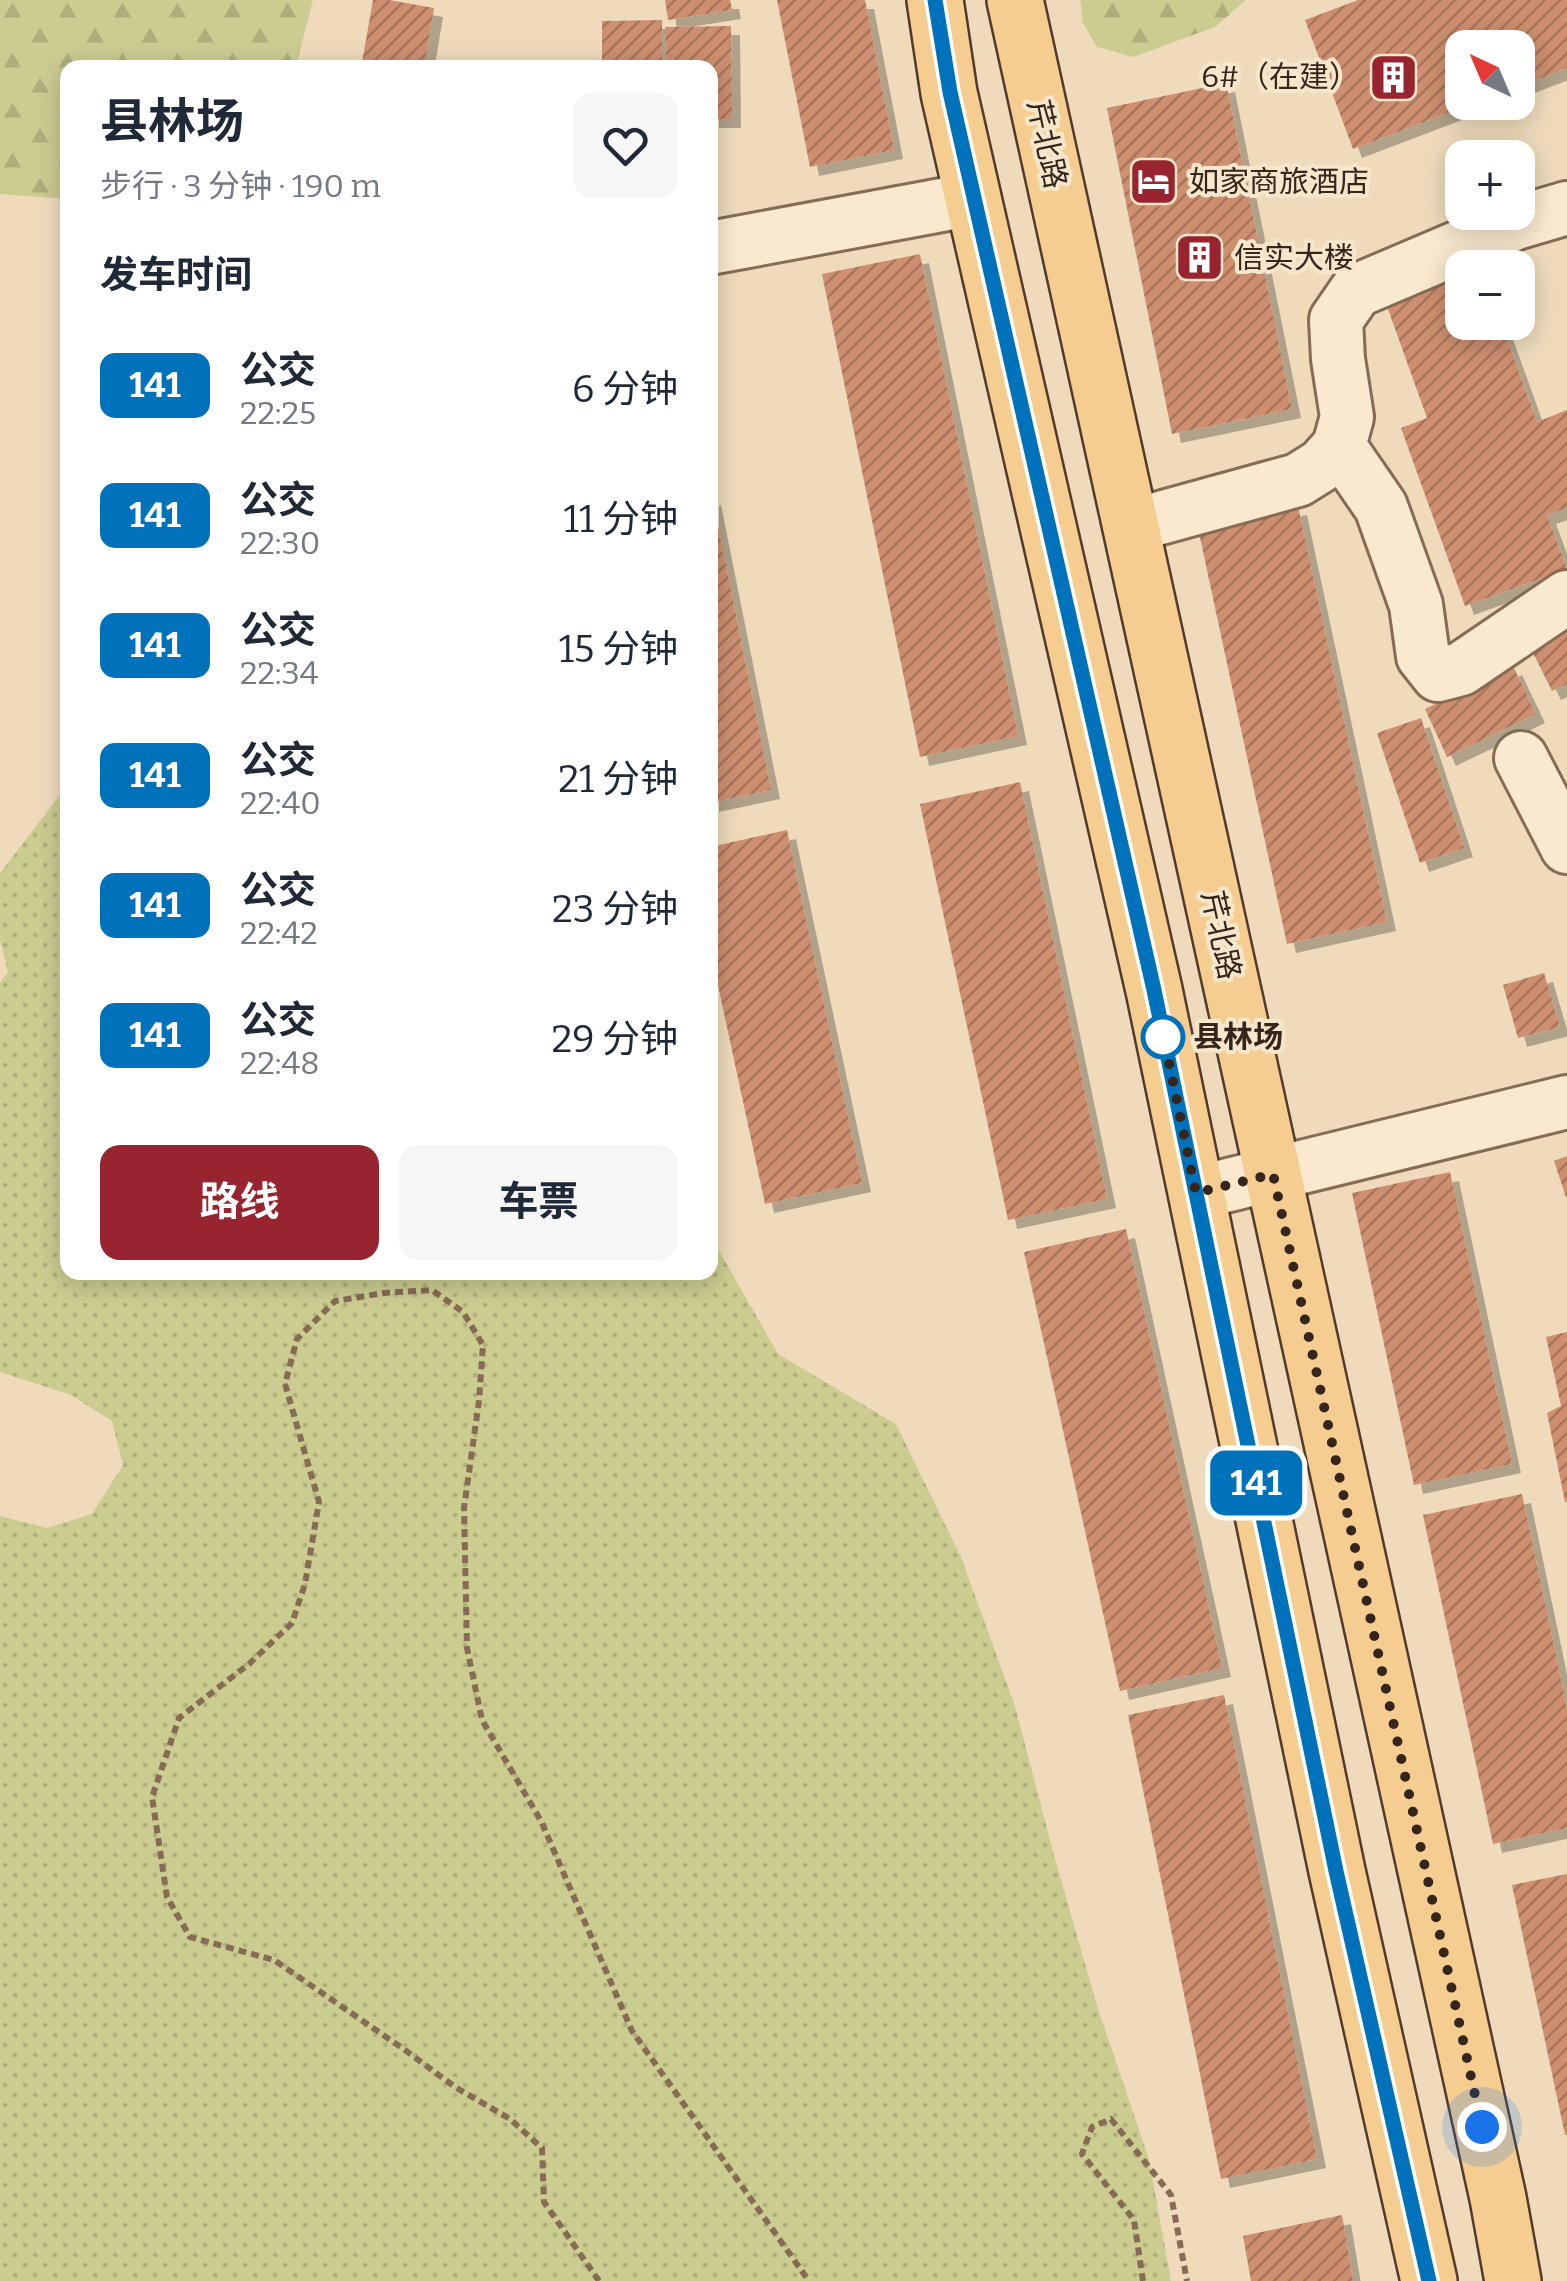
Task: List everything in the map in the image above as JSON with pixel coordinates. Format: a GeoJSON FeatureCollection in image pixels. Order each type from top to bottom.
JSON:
{"type":"FeatureCollection","features":[{"type":"Feature","properties":{"kind":"main road"},"geometry":{"type":"LineString","coordinates":[[935,0],[950,92],[1150,971],[1336,1871],[1429,2281]]}},
{"type":"Feature","properties":{"kind":"main road","name":"芹北路"},"geometry":{"type":"LineString","coordinates":[[1016,0],[1498,2198],[1513,2281]]}},
{"type":"Feature","properties":{"kind":"street"},"geometry":{"type":"LineString","coordinates":[[718,247],[974,199]]}},
{"type":"Feature","properties":{"kind":"street"},"geometry":{"type":"LineString","coordinates":[[1131,526],[1298,480],[1322,465],[1339,446],[1346,416],[1336,320],[1356,291],[1516,223],[1567,208]]}},
{"type":"Feature","properties":{"kind":"street"},"geometry":{"type":"LineString","coordinates":[[1339,446],[1381,507],[1416,605],[1422,656],[1438,675],[1461,669],[1567,597]]}},
{"type":"Feature","properties":{"kind":"street"},"geometry":{"type":"LineString","coordinates":[[1521,758],[1567,847]]}},
{"type":"Feature","properties":{"kind":"street"},"geometry":{"type":"LineString","coordinates":[[1196,1193],[1567,1102]]}},
{"type":"Feature","properties":{"kind":"path"},"geometry":{"type":"LineString","coordinates":[[599,2281],[544,2202],[542,2148],[510,2118],[455,2087],[274,1960],[190,1937],[167,1898],[152,1797],[178,1718],[249,1664],[292,1624],[305,1584],[319,1502],[284,1384],[296,1338],[335,1301],[432,1290],[463,1312],[484,1345],[464,1508],[467,1648],[482,1720],[541,1821],[632,2031],[809,2281]]}},
{"type":"Feature","properties":{"kind":"path"},"geometry":{"type":"LineString","coordinates":[[1143,2281],[1134,2220],[1082,2154],[1092,2127],[1111,2118],[1171,2195],[1187,2281]]}},
{"type":"Feature","properties":{"kind":"green space"},"geometry":{"type":"Polygon","coordinates":[[[0,0],[313,0],[298,60],[60,60],[60,198],[0,194],[0,0]]]}},
{"type":"Feature","properties":{"kind":"green space"},"geometry":{"type":"Polygon","coordinates":[[[1080,0],[1246,0],[1215,27],[1133,57],[1097,47],[1083,23],[1080,0]]]}},
{"type":"Feature","properties":{"kind":"green space"},"geometry":{"type":"Polygon","coordinates":[[[60,795],[60,1280],[718,1280],[718,1249],[778,1354],[896,1424],[961,1557],[1015,1706],[1097,2006],[1149,2159],[1171,2281],[0,2281],[0,1516],[47,1528],[92,1514],[123,1465],[112,1421],[71,1395],[0,1372],[0,983],[8,972],[0,940],[0,873],[60,795]]]}},
{"type":"Feature","properties":{"kind":"building"},"geometry":{"type":"Polygon","coordinates":[[[373,0],[434,8],[425,60],[362,60],[373,0]]]}},
{"type":"Feature","properties":{"kind":"building"},"geometry":{"type":"Polygon","coordinates":[[[665,0],[730,0],[732,10],[668,20],[665,0]]]}},
{"type":"Feature","properties":{"kind":"building"},"geometry":{"type":"Polygon","coordinates":[[[777,0],[865,0],[894,150],[810,167],[777,0]]]}},
{"type":"Feature","properties":{"kind":"building","name":"6#（在建）"},"geometry":{"type":"Polygon","coordinates":[[[1358,0],[1567,0],[1567,68],[1535,80],[1535,30],[1445,30],[1445,114],[1353,149],[1305,20],[1358,0]]]}},
{"type":"Feature","properties":{"kind":"building"},"geometry":{"type":"Polygon","coordinates":[[[662,20],[662,60],[602,60],[602,21],[662,20]]]}},
{"type":"Feature","properties":{"kind":"building"},"geometry":{"type":"Polygon","coordinates":[[[731,26],[732,119],[718,119],[718,60],[666,60],[665,27],[731,26]]]}},
{"type":"Feature","properties":{"kind":"building","name":"信实大楼"},"geometry":{"type":"Polygon","coordinates":[[[1226,83],[1292,409],[1172,434],[1107,108],[1226,83]]]}},
{"type":"Feature","properties":{"kind":"building"},"geometry":{"type":"Polygon","coordinates":[[[920,254],[1018,736],[920,757],[822,274],[920,254]]]}},
{"type":"Feature","properties":{"kind":"building"},"geometry":{"type":"Polygon","coordinates":[[[1445,275],[1445,340],[1507,340],[1537,422],[1567,410],[1567,508],[1547,515],[1567,569],[1465,606],[1401,428],[1427,418],[1384,298],[1445,275]]]}},
{"type":"Feature","properties":{"kind":"building"},"geometry":{"type":"Polygon","coordinates":[[[1298,506],[1387,922],[1287,944],[1198,528],[1298,506]]]}},
{"type":"Feature","properties":{"kind":"building"},"geometry":{"type":"Polygon","coordinates":[[[718,526],[771,790],[718,801],[718,526]]]}},
{"type":"Feature","properties":{"kind":"building"},"geometry":{"type":"Polygon","coordinates":[[[1567,613],[1567,684],[1552,691],[1524,635],[1567,613]]]}},
{"type":"Feature","properties":{"kind":"building"},"geometry":{"type":"Polygon","coordinates":[[[1513,666],[1536,714],[1447,757],[1425,709],[1513,666]]]}},
{"type":"Feature","properties":{"kind":"building"},"geometry":{"type":"Polygon","coordinates":[[[1421,718],[1464,848],[1420,863],[1377,733],[1421,718]]]}},
{"type":"Feature","properties":{"kind":"building"},"geometry":{"type":"Polygon","coordinates":[[[1020,782],[1107,1199],[1008,1220],[920,804],[1020,782]]]}},
{"type":"Feature","properties":{"kind":"building"},"geometry":{"type":"Polygon","coordinates":[[[787,830],[862,1183],[765,1204],[718,985],[718,845],[787,830]]]}},
{"type":"Feature","properties":{"kind":"building"},"geometry":{"type":"Polygon","coordinates":[[[1544,973],[1560,1027],[1518,1038],[1503,985],[1544,973]]]}},
{"type":"Feature","properties":{"kind":"building"},"geometry":{"type":"Polygon","coordinates":[[[1567,1156],[1567,1197],[1566,1197],[1554,1161],[1567,1156]]]}},
{"type":"Feature","properties":{"kind":"building"},"geometry":{"type":"Polygon","coordinates":[[[1450,1172],[1512,1464],[1414,1485],[1352,1193],[1450,1172]]]}},
{"type":"Feature","properties":{"kind":"building"},"geometry":{"type":"Polygon","coordinates":[[[1126,1229],[1222,1668],[1120,1691],[1024,1252],[1126,1229]]]}},
{"type":"Feature","properties":{"kind":"building"},"geometry":{"type":"Polygon","coordinates":[[[1567,1332],[1565,1502],[1547,1413],[1561,1406],[1546,1337],[1567,1332]]]}},
{"type":"Feature","properties":{"kind":"building"},"geometry":{"type":"Polygon","coordinates":[[[1522,1494],[1567,1708],[1567,1828],[1493,1844],[1423,1515],[1522,1494]]]}},
{"type":"Feature","properties":{"kind":"building"},"geometry":{"type":"Polygon","coordinates":[[[1224,1695],[1317,2159],[1221,2179],[1128,1715],[1224,1695]]]}},
{"type":"Feature","properties":{"kind":"building"},"geometry":{"type":"Polygon","coordinates":[[[1567,1874],[1567,2135],[1565,2135],[1512,1885],[1567,1874]]]}},
{"type":"Feature","properties":{"kind":"building"},"geometry":{"type":"Polygon","coordinates":[[[1342,2215],[1353,2281],[1251,2281],[1243,2236],[1342,2215]]]}},
{"type":"Feature","properties":{"kind":"bus line","name":"141"},"geometry":{"type":"LineString","coordinates":[[935,0],[950,92],[1154,990],[1336,1871],[1429,2281]]}},
{"type":"Feature","properties":{"kind":"place","name":"6#（在建）"},"geometry":{"type":"Point","coordinates":[1394,77]}},
{"type":"Feature","properties":{"kind":"place","name":"如家商旅酒店"},"geometry":{"type":"Point","coordinates":[1154,182]}},
{"type":"Feature","properties":{"kind":"place","name":"信实大楼"},"geometry":{"type":"Point","coordinates":[1199,258]}},
{"type":"Feature","properties":{"kind":"place","name":"县林场"},"geometry":{"type":"Point","coordinates":[1163,1037]}},
{"type":"Feature","properties":{"kind":"route"},"geometry":{"type":"LineString","coordinates":[[1163,1037],[1161,1024],[1196,1193],[1273,1174],[1482,2127]]}}]}
